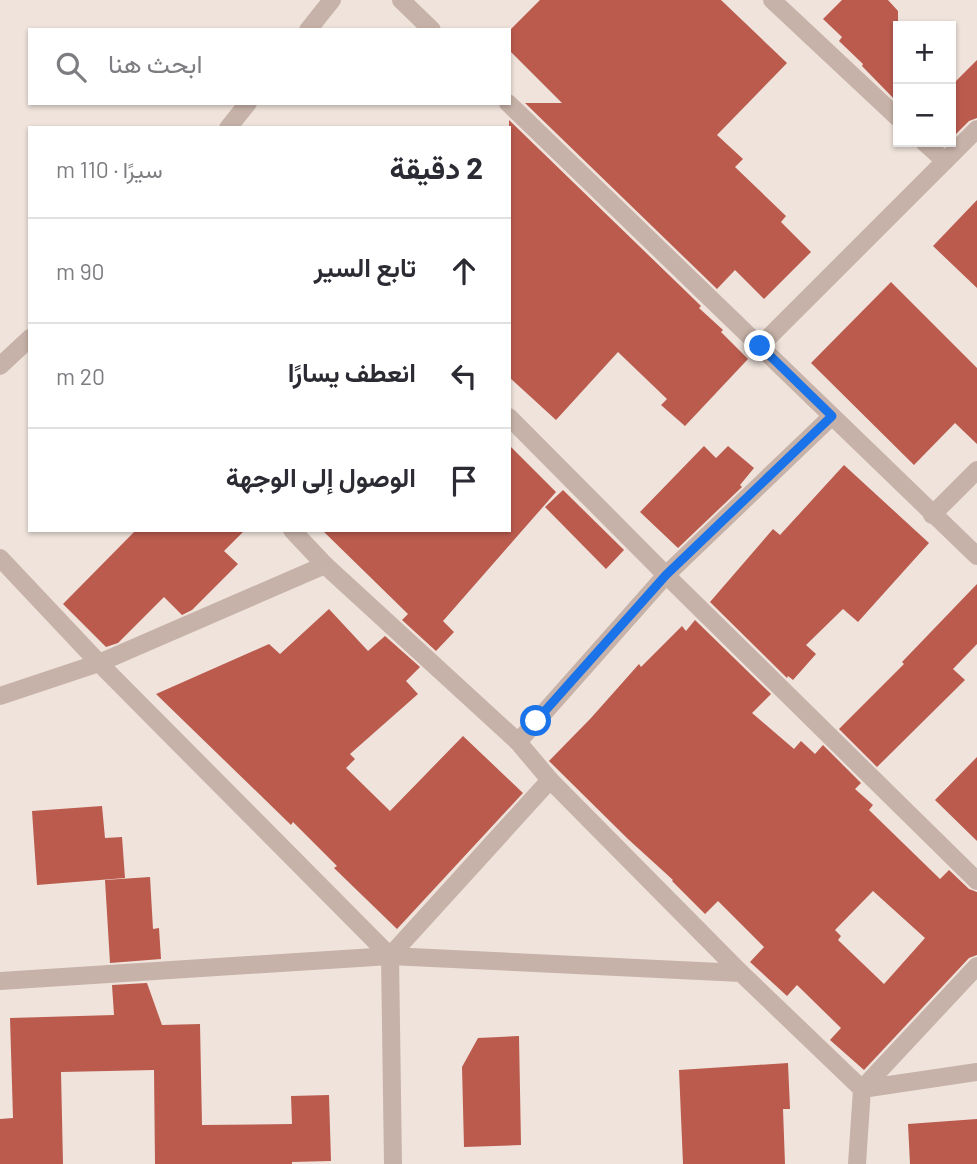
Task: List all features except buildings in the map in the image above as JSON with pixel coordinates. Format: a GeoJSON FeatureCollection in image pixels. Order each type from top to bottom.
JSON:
{"type":"FeatureCollection","features":[{"type":"Feature","properties":{"kind":"street"},"geometry":{"type":"LineString","coordinates":[[310,28],[332,0]]}},
{"type":"Feature","properties":{"kind":"street"},"geometry":{"type":"LineString","coordinates":[[401,0],[430,28]]}},
{"type":"Feature","properties":{"kind":"street"},"geometry":{"type":"LineString","coordinates":[[772,0],[893,113]]}},
{"type":"Feature","properties":{"kind":"street"},"geometry":{"type":"LineString","coordinates":[[230,126],[246,105]]}},
{"type":"Feature","properties":{"kind":"street"},"geometry":{"type":"LineString","coordinates":[[510,105],[977,556]]}},
{"type":"Feature","properties":{"kind":"street"},"geometry":{"type":"LineString","coordinates":[[760,346],[977,129]]}},
{"type":"Feature","properties":{"kind":"street"},"geometry":{"type":"LineString","coordinates":[[929,147],[944,161]]}},
{"type":"Feature","properties":{"kind":"street"},"geometry":{"type":"LineString","coordinates":[[0,366],[28,340]]}},
{"type":"Feature","properties":{"kind":"street"},"geometry":{"type":"LineString","coordinates":[[518,742],[666,575],[832,416]]}},
{"type":"Feature","properties":{"kind":"street"},"geometry":{"type":"LineString","coordinates":[[511,418],[666,575],[977,881]]}},
{"type":"Feature","properties":{"kind":"street"},"geometry":{"type":"LineString","coordinates":[[932,515],[977,470]]}},
{"type":"Feature","properties":{"kind":"street"},"geometry":{"type":"LineString","coordinates":[[294,532],[325,565],[518,742],[550,780],[741,973],[862,1089]]}},
{"type":"Feature","properties":{"kind":"street"},"geometry":{"type":"LineString","coordinates":[[0,558],[99,663],[390,956]]}},
{"type":"Feature","properties":{"kind":"street"},"geometry":{"type":"LineString","coordinates":[[0,696],[99,663],[325,565]]}},
{"type":"Feature","properties":{"kind":"street"},"geometry":{"type":"LineString","coordinates":[[393,1164],[390,956],[550,780]]}},
{"type":"Feature","properties":{"kind":"street"},"geometry":{"type":"LineString","coordinates":[[0,981],[390,956],[741,973]]}},
{"type":"Feature","properties":{"kind":"street"},"geometry":{"type":"LineString","coordinates":[[857,1164],[862,1089],[977,966]]}},
{"type":"Feature","properties":{"kind":"street"},"geometry":{"type":"LineString","coordinates":[[862,1089],[977,1072]]}},
{"type":"Feature","properties":{"kind":"route"},"geometry":{"type":"LineString","coordinates":[[536,721],[666,575],[832,416],[760,346]]}}]}
